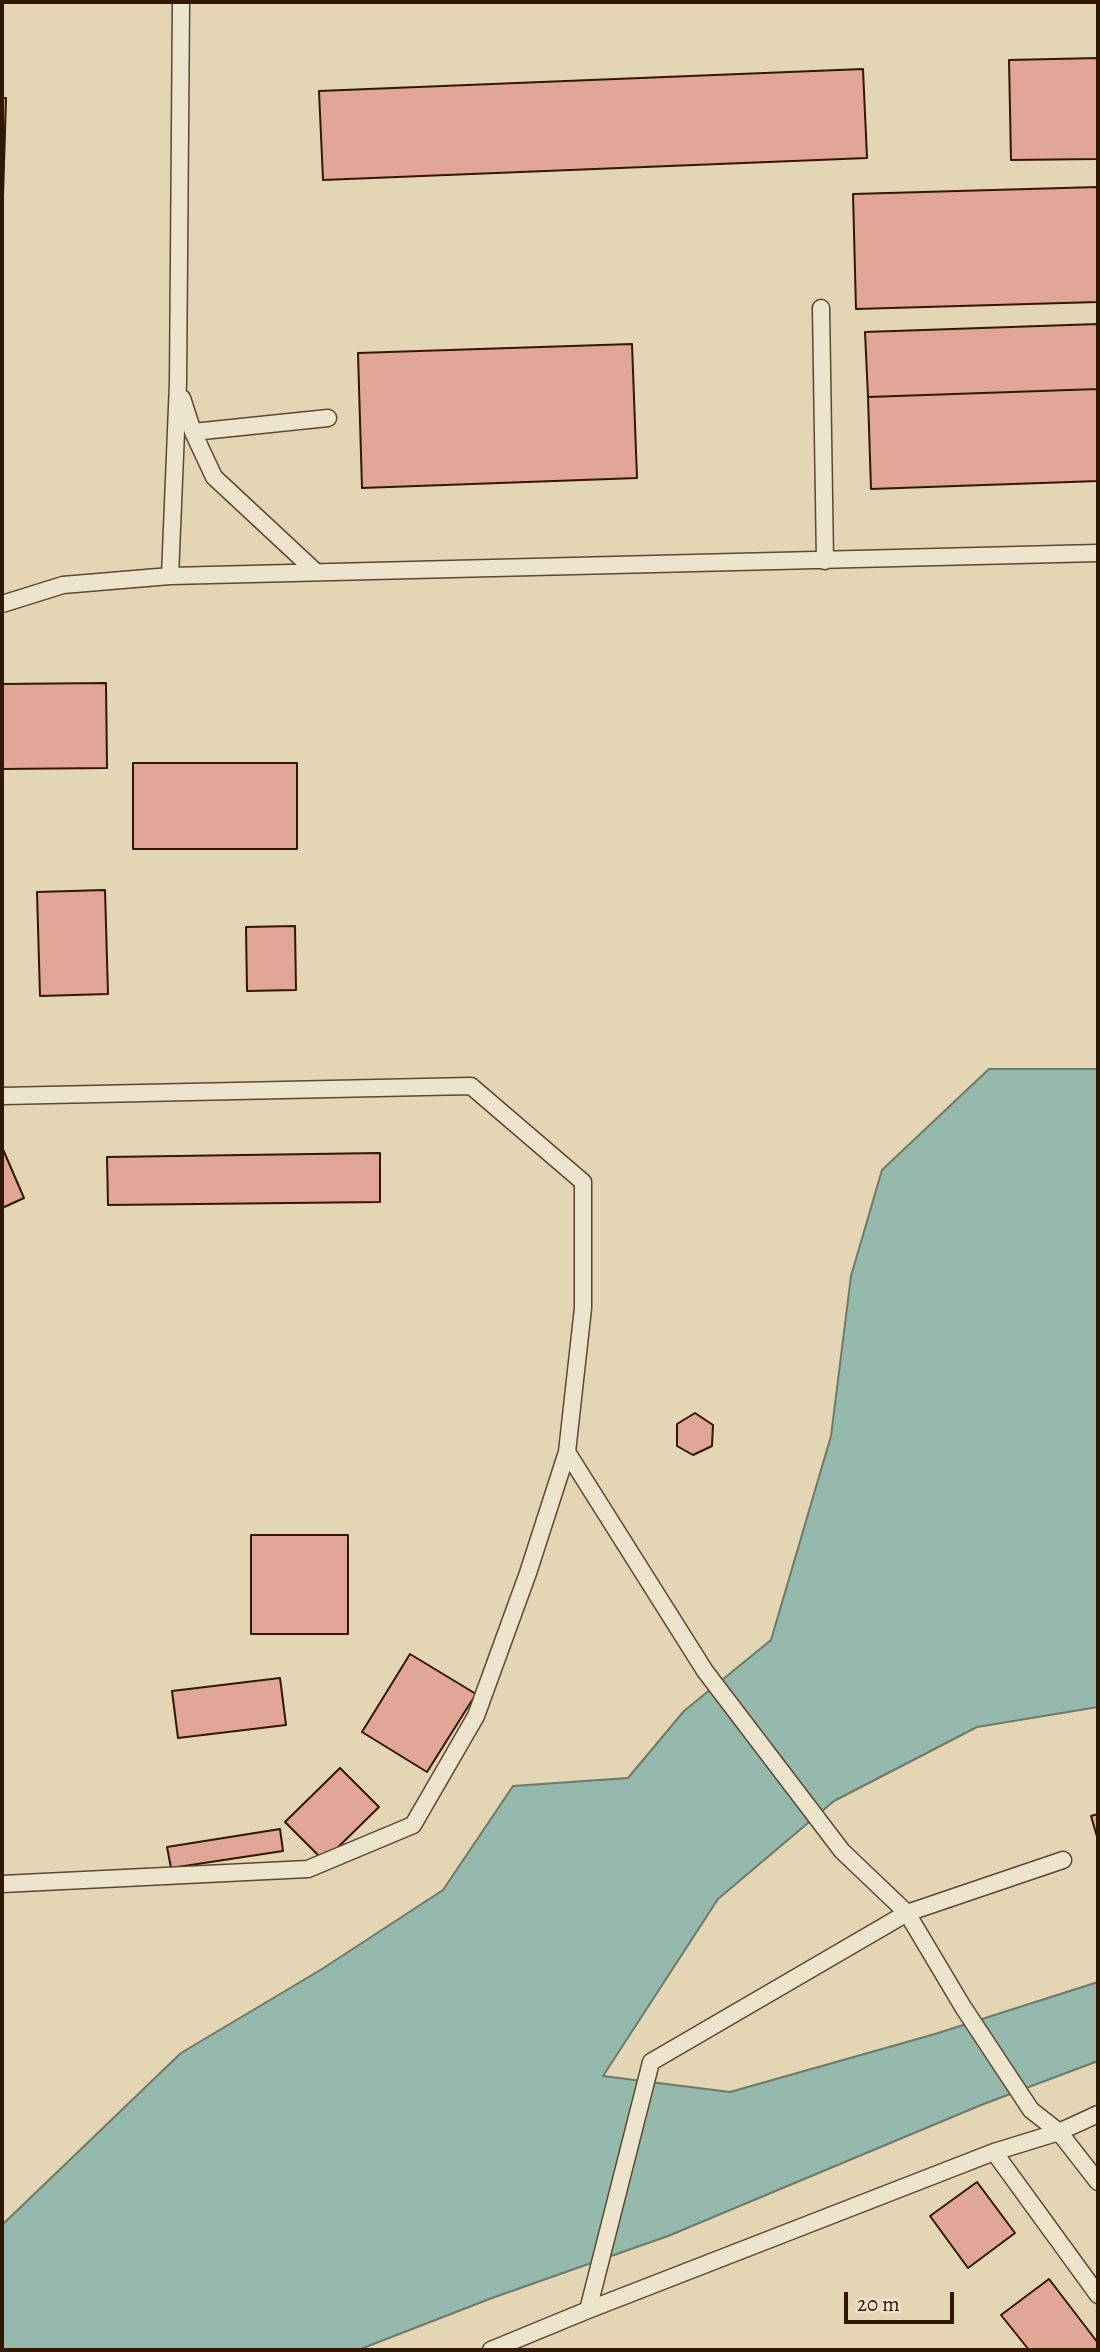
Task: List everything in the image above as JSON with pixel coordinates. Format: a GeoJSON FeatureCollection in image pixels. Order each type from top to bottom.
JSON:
{"type":"FeatureCollection","features":[{"type":"Feature","properties":{"kind":"lane"},"geometry":{"type":"LineString","coordinates":[[170,576],[178,383],[181,2]]}},
{"type":"Feature","properties":{"kind":"lane"},"geometry":{"type":"LineString","coordinates":[[821,308],[825,561]]}},
{"type":"Feature","properties":{"kind":"lane"},"geometry":{"type":"LineString","coordinates":[[178,383],[192,432],[214,477],[316,572]]}},
{"type":"Feature","properties":{"kind":"lane"},"geometry":{"type":"LineString","coordinates":[[192,432],[328,418]]}},
{"type":"Feature","properties":{"kind":"lane"},"geometry":{"type":"LineString","coordinates":[[2,604],[63,585],[170,576],[1098,553]]}},
{"type":"Feature","properties":{"kind":"lane"},"geometry":{"type":"LineString","coordinates":[[2,1096],[471,1086],[583,1182],[583,1308],[567,1452],[528,1573],[476,1716],[413,1825],[308,1869],[2,1884]]}},
{"type":"Feature","properties":{"kind":"lane"},"geometry":{"type":"LineString","coordinates":[[567,1452],[705,1671],[842,1850],[907,1913],[963,2007],[1031,2110],[1059,2132],[1098,2182]]}},
{"type":"Feature","properties":{"kind":"lane"},"geometry":{"type":"LineString","coordinates":[[588,2310],[652,2062],[907,1913],[1063,1860]]}},
{"type":"Feature","properties":{"kind":"lane"},"geometry":{"type":"LineString","coordinates":[[491,2350],[994,2152],[1059,2132],[1098,2114]]}},
{"type":"Feature","properties":{"kind":"lane"},"geometry":{"type":"LineString","coordinates":[[994,2152],[1098,2295]]}},
{"type":"Feature","properties":{"kind":"water"},"geometry":{"type":"Polygon","coordinates":[[[989,1069],[1098,1069],[1098,1707],[977,1727],[834,1801],[718,1899],[603,2076],[730,2092],[935,2034],[1098,1982],[1098,2061],[981,2105],[668,2236],[492,2298],[358,2350],[2,2350],[2,2225],[181,2053],[322,1969],[443,1890],[513,1786],[628,1778],[684,1711],[771,1640],[831,1436],[851,1276],[882,1170],[989,1069]]]}},
{"type":"Feature","properties":{"kind":"building"},"geometry":{"type":"Polygon","coordinates":[[[1098,58],[1098,159],[1011,160],[1009,60],[1098,58]]]}},
{"type":"Feature","properties":{"kind":"building"},"geometry":{"type":"Polygon","coordinates":[[[863,69],[867,158],[323,180],[319,91],[863,69]]]}},
{"type":"Feature","properties":{"kind":"building"},"geometry":{"type":"Polygon","coordinates":[[[2,98],[6,98],[2,230],[2,98]]]}},
{"type":"Feature","properties":{"kind":"building"},"geometry":{"type":"Polygon","coordinates":[[[1098,187],[1098,302],[856,309],[853,194],[1098,187]]]}},
{"type":"Feature","properties":{"kind":"building"},"geometry":{"type":"Polygon","coordinates":[[[1098,324],[1098,389],[868,397],[865,332],[1098,324]]]}},
{"type":"Feature","properties":{"kind":"building"},"geometry":{"type":"Polygon","coordinates":[[[632,344],[637,478],[362,488],[358,353],[632,344]]]}},
{"type":"Feature","properties":{"kind":"building"},"geometry":{"type":"Polygon","coordinates":[[[1098,389],[1098,481],[871,489],[868,397],[1098,389]]]}},
{"type":"Feature","properties":{"kind":"building"},"geometry":{"type":"Polygon","coordinates":[[[106,683],[107,768],[2,769],[2,684],[106,683]]]}},
{"type":"Feature","properties":{"kind":"building"},"geometry":{"type":"Polygon","coordinates":[[[133,763],[297,763],[297,849],[133,849],[133,763]]]}},
{"type":"Feature","properties":{"kind":"building"},"geometry":{"type":"Polygon","coordinates":[[[105,890],[108,994],[40,996],[37,892],[105,890]]]}},
{"type":"Feature","properties":{"kind":"building"},"geometry":{"type":"Polygon","coordinates":[[[295,926],[296,990],[247,991],[246,927],[295,926]]]}},
{"type":"Feature","properties":{"kind":"building"},"geometry":{"type":"Polygon","coordinates":[[[2,1147],[24,1198],[2,1208],[2,1147]]]}},
{"type":"Feature","properties":{"kind":"building"},"geometry":{"type":"Polygon","coordinates":[[[380,1153],[380,1202],[108,1205],[107,1157],[380,1153]]]}},
{"type":"Feature","properties":{"kind":"building"},"geometry":{"type":"Polygon","coordinates":[[[695,1413],[713,1425],[712,1446],[693,1455],[677,1446],[677,1424],[695,1413]]]}},
{"type":"Feature","properties":{"kind":"building"},"geometry":{"type":"Polygon","coordinates":[[[251,1535],[348,1535],[348,1634],[251,1634],[251,1535]]]}},
{"type":"Feature","properties":{"kind":"building"},"geometry":{"type":"Polygon","coordinates":[[[410,1654],[476,1694],[427,1772],[362,1732],[410,1654]]]}},
{"type":"Feature","properties":{"kind":"building"},"geometry":{"type":"Polygon","coordinates":[[[280,1678],[286,1725],[178,1738],[172,1691],[280,1678]]]}},
{"type":"Feature","properties":{"kind":"building"},"geometry":{"type":"Polygon","coordinates":[[[340,1768],[379,1807],[324,1861],[285,1822],[340,1768]]]}},
{"type":"Feature","properties":{"kind":"building"},"geometry":{"type":"Polygon","coordinates":[[[1098,1814],[1098,1840],[1091,1816],[1098,1814]]]}},
{"type":"Feature","properties":{"kind":"building"},"geometry":{"type":"Polygon","coordinates":[[[280,1829],[283,1851],[171,1868],[167,1847],[280,1829]]]}},
{"type":"Feature","properties":{"kind":"building"},"geometry":{"type":"Polygon","coordinates":[[[977,2182],[1015,2233],[968,2268],[930,2216],[977,2182]]]}},
{"type":"Feature","properties":{"kind":"building"},"geometry":{"type":"Polygon","coordinates":[[[1049,2279],[1098,2343],[1098,2350],[1029,2350],[1001,2315],[1049,2279]]]}}]}
